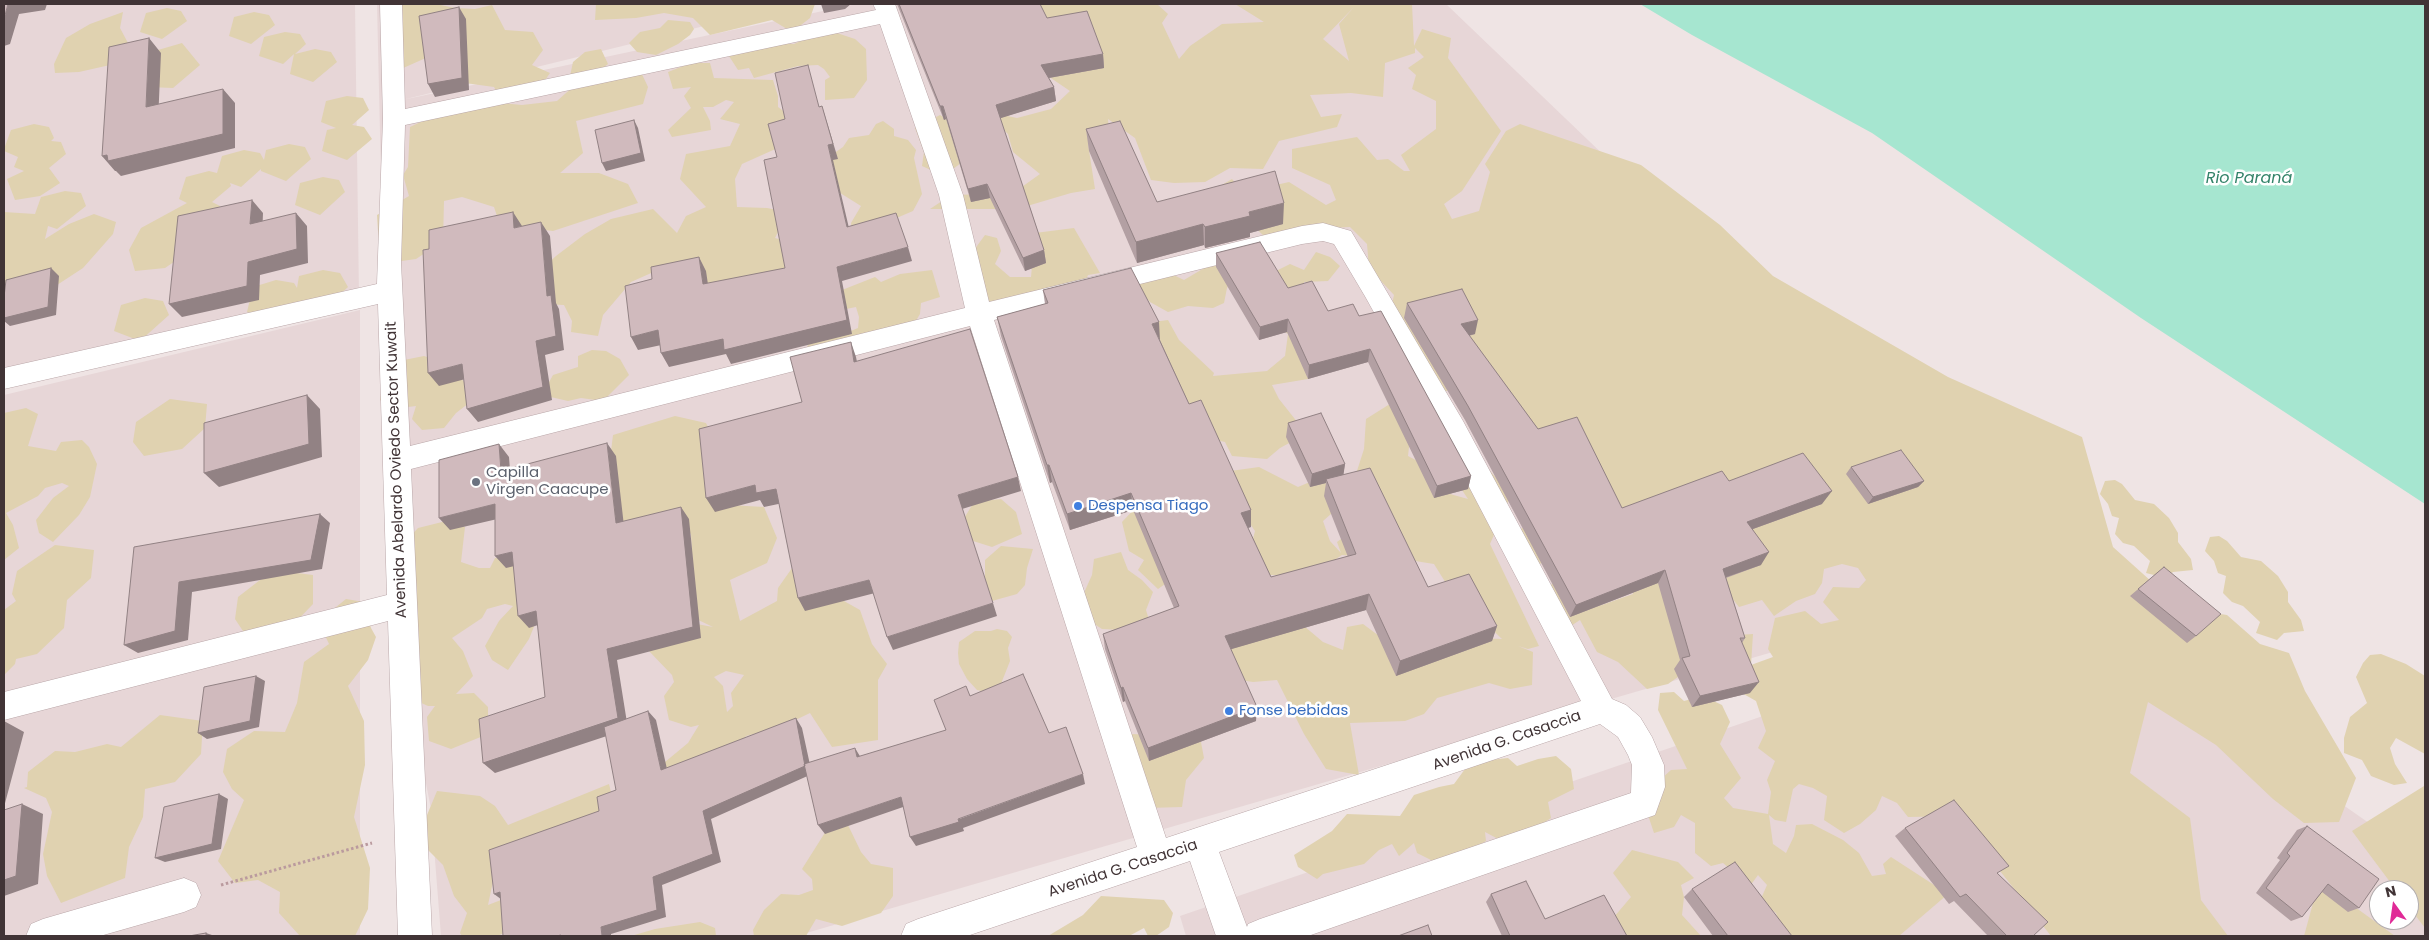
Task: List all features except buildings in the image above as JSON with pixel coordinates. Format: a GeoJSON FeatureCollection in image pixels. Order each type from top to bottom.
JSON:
{"type":"FeatureCollection","features":[{"type":"Feature","properties":{"kind":"street","name":"Avenida Abelardo Oviedo Sector Kuwait"},"geometry":{"type":"LineString","coordinates":[[391,4],[394,119],[389,262],[415,936]]}},
{"type":"Feature","properties":{"kind":"street"},"geometry":{"type":"LineString","coordinates":[[394,119],[885,9],[951,195],[979,314],[1156,857]]}},
{"type":"Feature","properties":{"kind":"street"},"geometry":{"type":"LineString","coordinates":[[396,461],[979,314],[1302,235],[1323,232],[1342,237],[1453,429],[1601,709]]}},
{"type":"Feature","properties":{"kind":"street"},"geometry":{"type":"LineString","coordinates":[[4,379],[391,291]]}},
{"type":"Feature","properties":{"kind":"street"},"geometry":{"type":"LineString","coordinates":[[4,706],[402,604]]}},
{"type":"Feature","properties":{"kind":"street","name":"Avenida G. Casaccia"},"geometry":{"type":"LineString","coordinates":[[918,936],[1200,844],[1601,709],[1615,715],[1629,727],[1641,747],[1648,765],[1649,787],[1644,804],[1260,936]]}},
{"type":"Feature","properties":{"kind":"street"},"geometry":{"type":"LineString","coordinates":[[1200,844],[1233,936]]}},
{"type":"Feature","properties":{"kind":"street"},"geometry":{"type":"LineString","coordinates":[[43,936],[184,895]]}},
{"type":"Feature","properties":{"kind":"path"},"geometry":{"type":"LineString","coordinates":[[184,895],[411,832]]}},
{"type":"Feature","properties":{"kind":"shaded area"},"geometry":{"type":"Polygon","coordinates":[[[4,4],[355,4],[359,297],[4,373],[4,4]]]}},
{"type":"Feature","properties":{"kind":"shaded area"},"geometry":{"type":"Polygon","coordinates":[[[377,4],[794,4],[402,100],[856,4],[1446,4],[2041,574],[796,936],[441,936],[431,809],[391,605],[377,4]]]}},
{"type":"Feature","properties":{"kind":"shaded area"},"geometry":{"type":"Polygon","coordinates":[[[396,4],[436,4],[455,8],[475,9],[492,5],[505,30],[533,32],[543,50],[532,65],[550,73],[541,86],[500,97],[494,87],[465,83],[437,53],[401,69],[396,4]]]}},
{"type":"Feature","properties":{"kind":"shaded area"},"geometry":{"type":"Polygon","coordinates":[[[596,4],[815,4],[810,18],[792,32],[772,20],[710,35],[693,18],[664,13],[636,18],[595,20],[596,4]]]}},
{"type":"Feature","properties":{"kind":"shaded area"},"geometry":{"type":"Polygon","coordinates":[[[993,4],[1157,4],[1168,14],[1162,23],[1179,59],[1190,46],[1222,24],[1264,22],[1235,4],[1412,4],[1414,46],[1422,29],[1451,38],[1448,58],[1501,131],[1462,191],[1444,204],[1452,219],[1479,211],[1490,172],[1485,164],[1506,131],[1520,124],[1641,165],[1720,225],[1773,276],[1948,377],[2082,437],[2113,547],[2181,608],[2227,615],[2260,644],[2289,653],[2305,691],[2356,778],[2339,822],[2304,823],[2273,799],[2216,745],[2148,702],[2130,773],[2190,818],[2201,900],[2228,936],[2051,936],[1957,816],[1908,817],[1897,803],[1882,796],[1876,810],[1860,824],[1844,833],[1824,820],[1827,796],[1813,788],[1799,784],[1793,789],[1786,822],[1775,820],[1769,815],[1773,844],[1786,853],[1794,836],[1796,825],[1812,824],[1843,840],[1859,853],[1872,876],[1886,874],[1883,864],[1891,857],[1948,894],[1899,936],[1782,936],[1776,913],[1760,901],[1767,885],[1758,875],[1750,886],[1723,863],[1711,866],[1695,853],[1695,823],[1681,815],[1674,827],[1654,833],[1647,812],[1661,779],[1671,770],[1687,769],[1658,710],[1660,693],[1674,692],[1684,701],[1703,696],[1722,705],[1730,722],[1720,744],[1741,778],[1724,798],[1733,808],[1768,814],[1771,792],[1767,780],[1775,761],[1758,748],[1766,731],[1756,701],[1733,688],[1737,635],[1753,634],[1751,665],[1773,657],[1768,649],[1775,618],[1805,611],[1821,624],[1839,620],[1823,602],[1833,587],[1859,588],[1866,580],[1858,568],[1842,564],[1824,569],[1822,583],[1815,594],[1796,601],[1774,616],[1762,600],[1739,607],[1724,588],[1702,660],[1668,684],[1647,689],[1618,662],[1597,652],[1580,620],[1560,633],[1532,608],[1556,579],[1580,609],[1602,605],[1633,594],[1604,538],[1550,563],[1529,564],[1514,548],[1521,529],[1545,508],[1479,377],[1442,393],[1412,420],[1408,456],[1446,476],[1450,494],[1468,499],[1458,484],[1484,464],[1511,495],[1490,544],[1539,646],[1528,649],[1518,646],[1533,652],[1532,685],[1510,689],[1489,683],[1437,698],[1424,714],[1405,721],[1350,723],[1359,775],[1326,769],[1304,734],[1277,680],[1253,682],[1233,679],[1227,647],[1279,605],[1323,642],[1343,650],[1347,627],[1363,624],[1398,650],[1476,638],[1502,639],[1449,588],[1434,564],[1409,560],[1342,555],[1324,567],[1305,575],[1269,575],[1250,551],[1255,531],[1216,473],[1259,467],[1298,487],[1324,476],[1348,499],[1323,521],[1330,541],[1341,553],[1337,542],[1353,530],[1356,474],[1364,449],[1366,419],[1393,402],[1389,317],[1394,295],[1369,268],[1367,244],[1350,227],[1329,228],[1266,238],[1215,189],[1232,179],[1247,197],[1267,187],[1289,182],[1326,205],[1336,200],[1330,185],[1292,168],[1292,149],[1357,137],[1377,160],[1388,159],[1404,171],[1410,171],[1401,155],[1436,129],[1436,101],[1412,89],[1416,75],[1408,68],[1424,57],[1415,48],[1415,53],[1385,63],[1383,97],[1351,93],[1310,95],[1321,117],[1342,114],[1337,127],[1279,141],[1263,169],[1230,168],[1205,182],[1174,183],[1151,180],[1135,138],[1108,119],[1110,142],[1088,144],[1095,189],[1071,193],[1017,209],[930,209],[951,195],[992,194],[1019,189],[1040,174],[1013,152],[1008,134],[995,122],[970,156],[944,176],[922,166],[924,152],[915,128],[940,115],[962,128],[997,114],[1017,118],[1051,109],[1070,91],[1042,72],[993,4]],[[1354,7],[1323,39],[1349,61],[1339,24],[1354,7]]]}},
{"type":"Feature","properties":{"kind":"shaded area"},"geometry":{"type":"Polygon","coordinates":[[[167,8],[181,11],[187,21],[162,39],[140,32],[146,13],[167,8]]]}},
{"type":"Feature","properties":{"kind":"shaded area"},"geometry":{"type":"Polygon","coordinates":[[[123,12],[120,28],[128,43],[110,65],[79,72],[55,73],[54,64],[66,38],[90,24],[123,12]]]}},
{"type":"Feature","properties":{"kind":"shaded area"},"geometry":{"type":"Polygon","coordinates":[[[254,12],[269,15],[275,25],[251,44],[229,36],[234,17],[254,12]]]}},
{"type":"Feature","properties":{"kind":"shaded area"},"geometry":{"type":"Polygon","coordinates":[[[668,20],[690,22],[694,29],[690,35],[678,44],[656,55],[637,52],[629,43],[640,32],[660,28],[668,20]]]}},
{"type":"Feature","properties":{"kind":"shaded area"},"geometry":{"type":"Polygon","coordinates":[[[285,32],[300,34],[306,44],[295,54],[315,49],[331,52],[337,62],[313,82],[290,74],[294,54],[283,64],[259,56],[264,37],[285,32]]]}},
{"type":"Feature","properties":{"kind":"shaded area"},"geometry":{"type":"Polygon","coordinates":[[[834,32],[855,39],[866,49],[867,80],[854,98],[825,100],[825,80],[830,77],[818,65],[798,66],[754,78],[749,68],[738,70],[729,56],[770,44],[794,44],[816,34],[834,32]]]}},
{"type":"Feature","properties":{"kind":"shaded area"},"geometry":{"type":"Polygon","coordinates":[[[182,43],[200,65],[173,88],[148,87],[158,50],[182,43]]]}},
{"type":"Feature","properties":{"kind":"shaded area"},"geometry":{"type":"Polygon","coordinates":[[[601,49],[608,64],[593,76],[570,76],[573,62],[585,52],[601,49]]]}},
{"type":"Feature","properties":{"kind":"shaded area"},"geometry":{"type":"Polygon","coordinates":[[[691,63],[710,63],[714,78],[773,80],[778,96],[778,107],[786,113],[791,142],[742,164],[735,179],[737,207],[767,208],[788,212],[775,238],[811,247],[837,248],[723,295],[667,266],[631,282],[603,315],[598,336],[571,332],[572,321],[564,305],[544,304],[540,271],[556,256],[585,234],[611,219],[653,209],[677,233],[686,216],[706,207],[680,179],[686,154],[730,146],[740,124],[720,119],[734,102],[726,100],[713,107],[703,107],[710,121],[711,130],[672,137],[668,130],[691,108],[684,96],[691,87],[673,89],[668,72],[691,63]]]}},
{"type":"Feature","properties":{"kind":"shaded area"},"geometry":{"type":"Polygon","coordinates":[[[640,70],[648,87],[643,104],[576,121],[583,153],[560,173],[599,173],[628,184],[638,203],[553,231],[504,225],[497,216],[494,207],[462,197],[444,201],[443,241],[416,259],[380,264],[377,215],[409,196],[403,175],[408,167],[410,127],[431,117],[491,102],[522,105],[557,101],[575,85],[640,70]]]}},
{"type":"Feature","properties":{"kind":"shaded area"},"geometry":{"type":"Polygon","coordinates":[[[347,96],[363,98],[369,110],[352,125],[364,127],[372,139],[347,160],[322,151],[327,130],[336,128],[321,122],[326,101],[347,96]]]}},
{"type":"Feature","properties":{"kind":"shaded area"},"geometry":{"type":"Polygon","coordinates":[[[883,121],[894,129],[894,136],[908,140],[916,150],[914,158],[922,194],[913,211],[852,237],[851,223],[861,206],[829,186],[830,156],[843,147],[849,138],[869,135],[876,124],[883,121]]]}},
{"type":"Feature","properties":{"kind":"shaded area"},"geometry":{"type":"Polygon","coordinates":[[[34,124],[49,127],[54,138],[51,141],[61,142],[66,154],[49,168],[60,183],[40,196],[15,200],[7,179],[24,171],[14,167],[18,157],[4,151],[4,149],[11,130],[34,124]]]}},
{"type":"Feature","properties":{"kind":"shaded area"},"geometry":{"type":"Polygon","coordinates":[[[289,144],[305,147],[311,159],[286,181],[261,171],[261,169],[241,187],[230,183],[231,186],[212,202],[220,206],[217,218],[190,251],[165,268],[135,271],[129,250],[141,228],[187,203],[179,199],[186,177],[209,171],[217,173],[222,156],[244,150],[260,153],[264,160],[266,150],[289,144]]]}},
{"type":"Feature","properties":{"kind":"shaded area"},"geometry":{"type":"Polygon","coordinates":[[[323,177],[339,180],[345,192],[320,215],[295,205],[300,183],[323,177]]]}},
{"type":"Feature","properties":{"kind":"shaded area"},"geometry":{"type":"Polygon","coordinates":[[[65,191],[81,193],[86,206],[57,229],[48,226],[45,239],[69,224],[94,214],[116,222],[113,234],[83,268],[57,285],[4,298],[4,212],[35,214],[41,197],[65,191]]]}},
{"type":"Feature","properties":{"kind":"shaded area"},"geometry":{"type":"Polygon","coordinates":[[[1074,228],[1100,273],[1088,275],[1084,285],[1010,312],[972,292],[966,261],[985,235],[997,238],[1001,251],[995,264],[1010,277],[1031,277],[1035,233],[1074,228]]]}},
{"type":"Feature","properties":{"kind":"shaded area"},"geometry":{"type":"Polygon","coordinates":[[[1316,252],[1330,257],[1340,266],[1328,281],[1304,282],[1305,301],[1324,366],[1308,379],[1272,385],[1279,399],[1302,428],[1293,441],[1280,448],[1267,459],[1232,456],[1225,442],[1180,432],[1146,323],[1168,320],[1179,340],[1214,373],[1213,376],[1267,371],[1285,356],[1288,334],[1264,317],[1276,271],[1290,264],[1304,270],[1316,252]]]}},
{"type":"Feature","properties":{"kind":"shaded area"},"geometry":{"type":"Polygon","coordinates":[[[1211,264],[1236,271],[1227,288],[1224,303],[1213,308],[1188,306],[1168,312],[1150,302],[1128,277],[1163,270],[1184,280],[1211,264]]]}},
{"type":"Feature","properties":{"kind":"shaded area"},"geometry":{"type":"Polygon","coordinates":[[[323,270],[340,273],[348,287],[321,312],[296,302],[273,323],[247,312],[253,287],[276,280],[294,283],[297,288],[299,276],[323,270]]]}},
{"type":"Feature","properties":{"kind":"shaded area"},"geometry":{"type":"Polygon","coordinates":[[[932,270],[940,297],[921,303],[920,314],[906,337],[806,348],[811,341],[846,333],[858,328],[859,317],[856,307],[846,309],[837,292],[875,277],[881,282],[900,274],[932,270]]]}},
{"type":"Feature","properties":{"kind":"shaded area"},"geometry":{"type":"Polygon","coordinates":[[[145,298],[163,301],[169,315],[140,341],[114,331],[121,305],[145,298]]]}},
{"type":"Feature","properties":{"kind":"shaded area"},"geometry":{"type":"Polygon","coordinates":[[[360,310],[360,936],[4,936],[4,395],[360,310]]]}},
{"type":"Feature","properties":{"kind":"shaded area"},"geometry":{"type":"Polygon","coordinates":[[[592,350],[606,351],[620,359],[629,375],[603,401],[581,398],[568,401],[542,395],[553,375],[578,367],[578,356],[592,350]]]}},
{"type":"Feature","properties":{"kind":"shaded area"},"geometry":{"type":"Polygon","coordinates":[[[424,356],[442,362],[469,386],[469,403],[456,413],[444,428],[422,430],[412,419],[416,406],[392,409],[380,400],[383,378],[404,360],[424,356]]]}},
{"type":"Feature","properties":{"kind":"shaded area"},"geometry":{"type":"Polygon","coordinates":[[[170,399],[207,404],[205,428],[182,449],[144,456],[133,442],[136,422],[170,399]]]}},
{"type":"Feature","properties":{"kind":"shaded area"},"geometry":{"type":"Polygon","coordinates":[[[26,408],[38,414],[28,446],[56,451],[61,442],[82,440],[89,447],[97,464],[90,497],[79,515],[53,542],[39,533],[36,520],[53,498],[69,486],[62,483],[45,488],[38,496],[6,513],[13,525],[19,548],[4,560],[4,413],[26,408]]]}},
{"type":"Feature","properties":{"kind":"shaded area"},"geometry":{"type":"Polygon","coordinates":[[[675,416],[706,423],[711,433],[703,472],[729,505],[764,507],[777,538],[767,563],[730,580],[740,621],[777,601],[778,588],[797,561],[835,596],[860,610],[872,644],[887,664],[878,680],[878,740],[832,747],[810,713],[781,727],[746,736],[723,777],[665,780],[665,762],[688,743],[699,725],[691,727],[669,720],[664,696],[674,682],[672,675],[648,650],[686,622],[713,627],[667,605],[693,571],[691,534],[676,523],[649,542],[604,508],[613,435],[675,416]],[[726,671],[714,677],[723,686],[727,712],[733,706],[731,693],[744,675],[726,671]]]}},
{"type":"Feature","properties":{"kind":"shaded area"},"geometry":{"type":"Polygon","coordinates":[[[2115,480],[2122,484],[2135,500],[2154,504],[2169,518],[2178,533],[2178,542],[2191,559],[2193,570],[2173,572],[2166,578],[2146,573],[2150,561],[2134,546],[2123,543],[2115,534],[2119,518],[2112,516],[2108,504],[2100,494],[2105,481],[2115,480]]]}},
{"type":"Feature","properties":{"kind":"shaded area"},"geometry":{"type":"Polygon","coordinates":[[[1001,499],[1016,512],[1022,534],[992,547],[970,540],[963,520],[974,502],[1001,499]]]}},
{"type":"Feature","properties":{"kind":"shaded area"},"geometry":{"type":"Polygon","coordinates":[[[1141,502],[1172,579],[1158,589],[1138,570],[1144,560],[1129,551],[1122,522],[1141,502]]]}},
{"type":"Feature","properties":{"kind":"shaded area"},"geometry":{"type":"Polygon","coordinates":[[[450,520],[465,527],[461,562],[479,568],[490,568],[495,558],[516,555],[537,619],[529,639],[508,670],[492,660],[485,646],[499,621],[513,606],[505,604],[487,609],[482,618],[452,638],[463,651],[473,676],[456,694],[474,693],[488,707],[488,734],[451,749],[429,741],[427,717],[435,706],[428,706],[404,695],[398,614],[386,577],[392,556],[418,528],[450,520]]]}},
{"type":"Feature","properties":{"kind":"shaded area"},"geometry":{"type":"Polygon","coordinates":[[[2219,536],[2227,541],[2241,557],[2261,561],[2278,576],[2288,592],[2288,602],[2301,620],[2304,631],[2284,633],[2277,640],[2256,633],[2260,622],[2243,606],[2232,602],[2223,593],[2226,576],[2218,573],[2214,561],[2205,551],[2210,537],[2219,536]]]}},
{"type":"Feature","properties":{"kind":"shaded area"},"geometry":{"type":"Polygon","coordinates":[[[55,545],[94,550],[91,578],[67,600],[64,628],[37,654],[16,659],[15,664],[4,675],[4,610],[16,601],[12,594],[17,571],[55,545]]]}},
{"type":"Feature","properties":{"kind":"shaded area"},"geometry":{"type":"Polygon","coordinates":[[[1001,546],[1033,549],[1027,568],[1025,585],[1017,594],[992,601],[985,579],[985,560],[1001,546]]]}},
{"type":"Feature","properties":{"kind":"shaded area"},"geometry":{"type":"Polygon","coordinates":[[[1121,552],[1128,570],[1142,580],[1153,592],[1146,610],[1150,623],[1122,630],[1102,629],[1085,618],[1078,606],[1092,575],[1094,559],[1121,552]]]}},
{"type":"Feature","properties":{"kind":"shaded area"},"geometry":{"type":"Polygon","coordinates":[[[273,570],[313,575],[313,604],[289,629],[247,637],[235,619],[238,597],[273,570]]]}},
{"type":"Feature","properties":{"kind":"shaded area"},"geometry":{"type":"Polygon","coordinates":[[[346,599],[364,602],[371,628],[376,637],[368,660],[348,686],[364,721],[365,765],[354,817],[370,868],[368,909],[355,936],[300,936],[279,913],[280,892],[258,880],[235,883],[218,861],[244,800],[232,789],[223,772],[227,749],[254,731],[285,732],[297,703],[304,662],[329,644],[323,631],[325,616],[346,599]]]}},
{"type":"Feature","properties":{"kind":"shaded area"},"geometry":{"type":"Polygon","coordinates":[[[2066,612],[2425,862],[2425,936],[1186,936],[1180,916],[2066,612]]]}},
{"type":"Feature","properties":{"kind":"shaded area"},"geometry":{"type":"Polygon","coordinates":[[[997,629],[1007,631],[1012,637],[1008,648],[1010,661],[997,694],[977,690],[967,679],[959,664],[958,653],[959,642],[975,631],[997,629]]]}},
{"type":"Feature","properties":{"kind":"shaded area"},"geometry":{"type":"Polygon","coordinates":[[[2381,654],[2406,664],[2425,676],[2425,754],[2396,738],[2390,748],[2395,764],[2407,783],[2394,785],[2371,776],[2362,760],[2344,753],[2344,738],[2350,717],[2367,703],[2356,677],[2363,663],[2370,655],[2381,654]]]}},
{"type":"Feature","properties":{"kind":"shaded area"},"geometry":{"type":"Polygon","coordinates":[[[160,715],[203,721],[201,754],[175,782],[145,789],[143,817],[129,847],[125,878],[61,903],[47,876],[43,854],[52,812],[46,798],[24,788],[27,787],[28,772],[55,751],[75,752],[107,744],[121,747],[160,715]]]}},
{"type":"Feature","properties":{"kind":"shaded area"},"geometry":{"type":"Polygon","coordinates":[[[1131,734],[1200,737],[1204,758],[1186,780],[1182,807],[1148,808],[1131,734]]]}},
{"type":"Feature","properties":{"kind":"shaded area"},"geometry":{"type":"Polygon","coordinates":[[[1556,756],[1571,769],[1574,789],[1548,802],[1551,818],[1533,830],[1502,841],[1485,832],[1486,841],[1468,852],[1437,863],[1417,853],[1414,843],[1399,856],[1392,844],[1379,850],[1364,864],[1323,874],[1317,879],[1298,867],[1294,855],[1332,831],[1347,814],[1400,816],[1414,795],[1454,784],[1465,769],[1490,760],[1508,758],[1517,766],[1538,759],[1556,756]]]}},
{"type":"Feature","properties":{"kind":"shaded area"},"geometry":{"type":"Polygon","coordinates":[[[609,784],[617,817],[499,853],[488,905],[537,886],[504,933],[497,936],[462,936],[460,933],[467,913],[454,896],[443,865],[417,839],[437,791],[480,796],[495,806],[508,825],[609,784]]]}},
{"type":"Feature","properties":{"kind":"shaded area"},"geometry":{"type":"Polygon","coordinates":[[[2425,786],[2425,928],[2419,920],[2419,880],[2389,880],[2352,831],[2425,786]]]}},
{"type":"Feature","properties":{"kind":"shaded area"},"geometry":{"type":"Polygon","coordinates":[[[848,825],[861,852],[871,864],[893,868],[893,896],[881,913],[842,926],[816,919],[806,936],[754,936],[753,930],[764,910],[781,894],[799,895],[813,890],[812,879],[802,869],[826,831],[848,825]]]}},
{"type":"Feature","properties":{"kind":"shaded area"},"geometry":{"type":"Polygon","coordinates":[[[1632,850],[1678,862],[1694,878],[1681,885],[1684,897],[1682,915],[1701,936],[1608,936],[1614,917],[1631,897],[1613,873],[1632,850]]]}},
{"type":"Feature","properties":{"kind":"shaded area"},"geometry":{"type":"Polygon","coordinates":[[[2319,881],[2369,917],[2369,930],[2387,930],[2395,936],[2304,936],[2319,881]]]}},
{"type":"Feature","properties":{"kind":"shaded area"},"geometry":{"type":"Polygon","coordinates":[[[1101,896],[1164,900],[1173,913],[1169,927],[1156,936],[1148,936],[1144,928],[1129,936],[1048,936],[1083,915],[1101,896]]]}},
{"type":"Feature","properties":{"kind":"shaded area"},"geometry":{"type":"Polygon","coordinates":[[[700,922],[715,928],[716,936],[631,936],[655,929],[700,922]]]}},
{"type":"Feature","properties":{"kind":"water","name":"Rio Paraná"},"geometry":{"type":"Polygon","coordinates":[[[1640,4],[2425,4],[2425,504],[2141,318],[1872,133],[1692,35],[1640,4]]]}},
{"type":"Feature","properties":{"kind":"place","name":"Capilla Virgen Caacupe"},"geometry":{"type":"Point","coordinates":[476,482]}},
{"type":"Feature","properties":{"kind":"place","name":"Despensa Tiago"},"geometry":{"type":"Point","coordinates":[1078,506]}},
{"type":"Feature","properties":{"kind":"place","name":"Fonse bebidas"},"geometry":{"type":"Point","coordinates":[1229,711]}}]}
